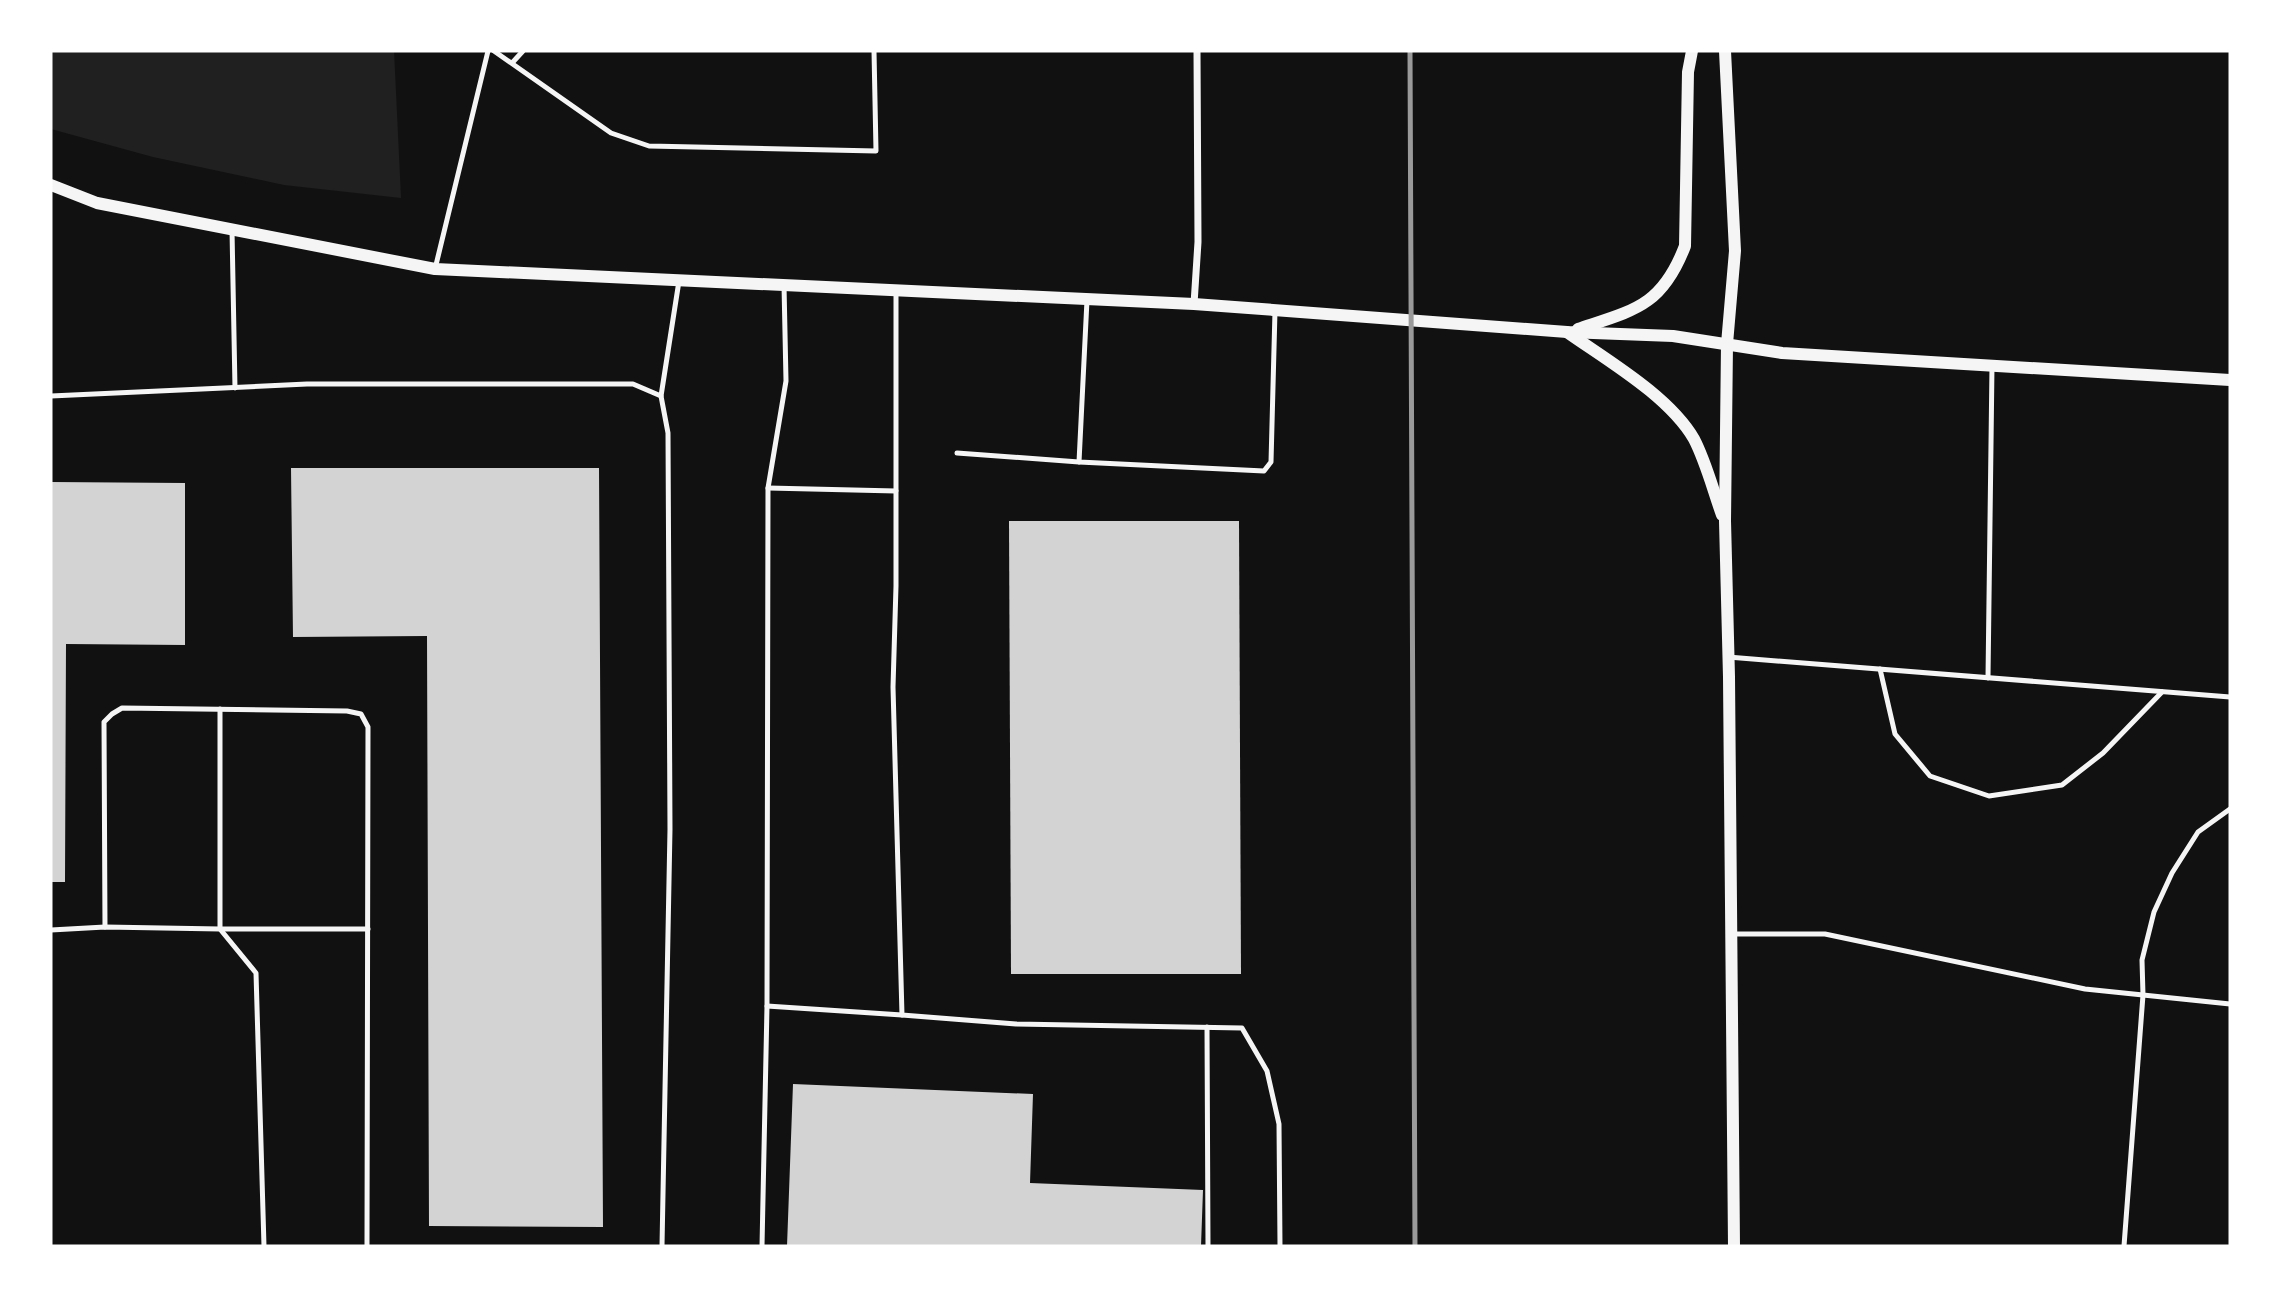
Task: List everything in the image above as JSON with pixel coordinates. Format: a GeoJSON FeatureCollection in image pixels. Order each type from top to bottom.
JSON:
{"type":"FeatureCollection","features":[{"type":"Feature","properties":{"kind":"street"},"geometry":{"type":"LineString","coordinates":[[1194,304],[1198,242],[1197,51]]}},
{"type":"Feature","properties":{"kind":"street"},"geometry":{"type":"LineString","coordinates":[[1567,332],[1620,315],[1650,300],[1667,285],[1678,265],[1685,246],[1688,72],[1692,51]]}},
{"type":"Feature","properties":{"kind":"street"},"geometry":{"type":"LineString","coordinates":[[1725,51],[1735,251],[1727,344],[1725,522],[1734,1246]]}},
{"type":"Feature","properties":{"kind":"street"},"geometry":{"type":"LineString","coordinates":[[51,185],[97,203],[435,269],[1194,304],[1567,332],[1673,336],[1782,353],[2230,380]]}},
{"type":"Feature","properties":{"kind":"street"},"geometry":{"type":"LineString","coordinates":[[1567,332],[1662,401],[1680,418],[1695,441],[1725,522]]}},
{"type":"Feature","properties":{"kind":"lane"},"geometry":{"type":"LineString","coordinates":[[435,269],[488,51]]}},
{"type":"Feature","properties":{"kind":"lane"},"geometry":{"type":"LineString","coordinates":[[494,51],[611,133],[649,146],[876,151],[874,51]]}},
{"type":"Feature","properties":{"kind":"lane"},"geometry":{"type":"LineString","coordinates":[[512,63],[523,51]]}},
{"type":"Feature","properties":{"kind":"lane"},"geometry":{"type":"LineString","coordinates":[[232,229],[234,388]]}},
{"type":"Feature","properties":{"kind":"lane"},"geometry":{"type":"LineString","coordinates":[[662,1246],[670,829],[668,433],[661,396],[679,280]]}},
{"type":"Feature","properties":{"kind":"lane"},"geometry":{"type":"LineString","coordinates":[[762,1246],[767,1006],[768,488],[786,382],[784,285]]}},
{"type":"Feature","properties":{"kind":"lane"},"geometry":{"type":"LineString","coordinates":[[896,290],[894,714],[902,1015]]}},
{"type":"Feature","properties":{"kind":"lane"},"geometry":{"type":"LineString","coordinates":[[1079,462],[1087,300]]}},
{"type":"Feature","properties":{"kind":"lane"},"geometry":{"type":"LineString","coordinates":[[957,453],[1264,471],[1271,462],[1275,311]]}},
{"type":"Feature","properties":{"kind":"lane"},"geometry":{"type":"LineString","coordinates":[[1988,678],[1992,366]]}},
{"type":"Feature","properties":{"kind":"lane"},"geometry":{"type":"LineString","coordinates":[[51,396],[307,384],[633,384],[661,396]]}},
{"type":"Feature","properties":{"kind":"lane"},"geometry":{"type":"LineString","coordinates":[[768,488],[896,491]]}},
{"type":"Feature","properties":{"kind":"lane"},"geometry":{"type":"LineString","coordinates":[[1728,657],[2230,697]]}},
{"type":"Feature","properties":{"kind":"lane"},"geometry":{"type":"LineString","coordinates":[[1880,669],[1895,734],[1930,776],[1989,796],[2062,785],[2102,753],[2162,692]]}},
{"type":"Feature","properties":{"kind":"lane"},"geometry":{"type":"LineString","coordinates":[[105,927],[104,722],[112,714],[122,708],[347,711],[361,714],[368,727],[368,1246]]}},
{"type":"Feature","properties":{"kind":"lane"},"geometry":{"type":"LineString","coordinates":[[220,709],[220,929],[256,973],[264,1246]]}},
{"type":"Feature","properties":{"kind":"lane"},"geometry":{"type":"LineString","coordinates":[[2124,1246],[2143,995],[2142,960],[2154,912],[2172,873],[2198,832],[2230,809]]}},
{"type":"Feature","properties":{"kind":"lane"},"geometry":{"type":"LineString","coordinates":[[51,930],[105,927],[368,929]]}},
{"type":"Feature","properties":{"kind":"lane"},"geometry":{"type":"LineString","coordinates":[[1729,934],[1825,934],[2085,989],[2230,1004]]}},
{"type":"Feature","properties":{"kind":"lane"},"geometry":{"type":"LineString","coordinates":[[767,1006],[1016,1024],[1242,1028],[1267,1071],[1279,1124],[1280,1246]]}},
{"type":"Feature","properties":{"kind":"lane"},"geometry":{"type":"LineString","coordinates":[[1207,1027],[1208,1246]]}},
{"type":"Feature","properties":{"kind":"shaded area"},"geometry":{"type":"Polygon","coordinates":[[[51,51],[394,51],[401,198],[284,185],[153,157],[51,129],[51,51]]]}},
{"type":"Feature","properties":{"kind":"building"},"geometry":{"type":"Polygon","coordinates":[[[291,468],[599,468],[603,1227],[429,1226],[427,636],[293,637],[291,468]]]}},
{"type":"Feature","properties":{"kind":"building"},"geometry":{"type":"Polygon","coordinates":[[[51,482],[185,483],[185,645],[66,644],[65,882],[51,882],[51,482]]]}},
{"type":"Feature","properties":{"kind":"building"},"geometry":{"type":"Polygon","coordinates":[[[1009,521],[1239,521],[1241,974],[1011,974],[1009,521]]]}},
{"type":"Feature","properties":{"kind":"building"},"geometry":{"type":"Polygon","coordinates":[[[793,1084],[1033,1094],[1030,1183],[1203,1190],[1201,1246],[787,1246],[793,1084]]]}},
{"type":"Feature","properties":{"kind":"railway"},"geometry":{"type":"LineString","coordinates":[[1410,51],[1415,1246]]}}]}
